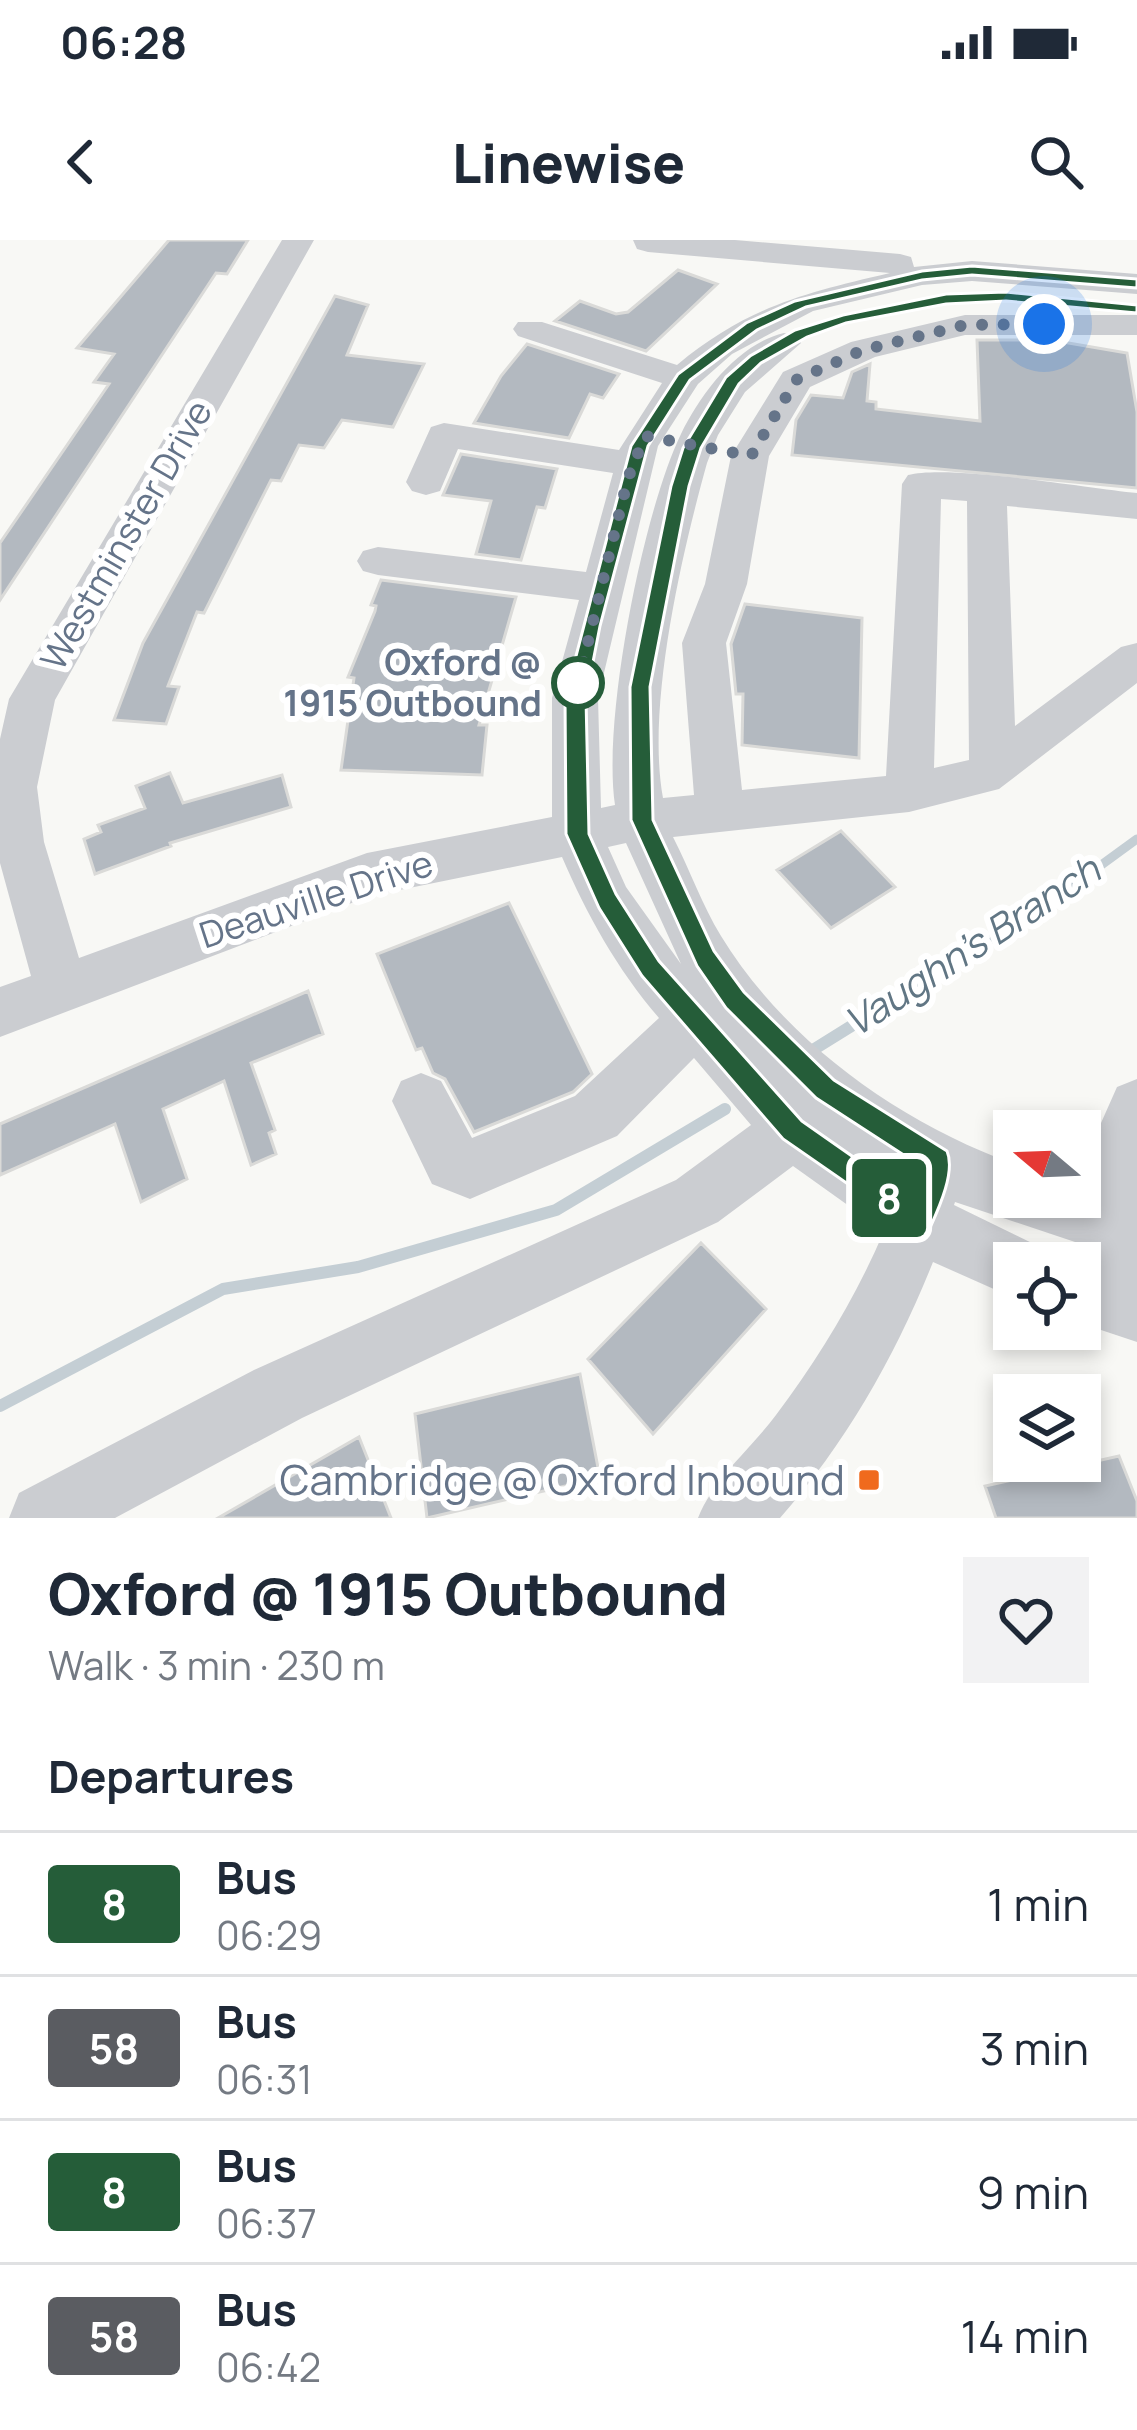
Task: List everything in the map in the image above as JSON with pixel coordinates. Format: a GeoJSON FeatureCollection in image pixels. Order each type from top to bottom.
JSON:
{"type":"FeatureCollection","features":[{"type":"Feature","properties":{"kind":"street","name":"Westminster Drive"},"geometry":{"type":"LineString","coordinates":[[61,986],[19,842],[13,787],[32,699],[298,240]]}},
{"type":"Feature","properties":{"kind":"street"},"geometry":{"type":"LineString","coordinates":[[631,240],[689,248],[740,265],[814,314]]}},
{"type":"Feature","properties":{"kind":"street"},"geometry":{"type":"LineString","coordinates":[[648,242],[996,261],[1137,284]]}},
{"type":"Feature","properties":{"kind":"street"},"geometry":{"type":"LineString","coordinates":[[993,1260],[980,1255],[929,1191],[735,1000],[706,959],[642,820],[640,687],[680,486],[692,448],[732,381],[814,314],[887,282],[996,261]]}},
{"type":"Feature","properties":{"kind":"street"},"geometry":{"type":"LineString","coordinates":[[993,1193],[929,1191],[793,1130],[651,969],[608,901],[578,834],[575,698],[639,450],[682,379],[751,326],[814,314],[1006,296],[1137,308]]}},
{"type":"Feature","properties":{"kind":"street"},"geometry":{"type":"LineString","coordinates":[[720,812],[704,643],[726,584],[751,456],[796,380],[863,350],[965,325],[1137,326]]}},
{"type":"Feature","properties":{"kind":"street"},"geometry":{"type":"LineString","coordinates":[[530,329],[682,379]]}},
{"type":"Feature","properties":{"kind":"street"},"geometry":{"type":"LineString","coordinates":[[426,482],[466,394]]}},
{"type":"Feature","properties":{"kind":"street"},"geometry":{"type":"LineString","coordinates":[[444,435],[639,450],[692,448],[751,456]]}},
{"type":"Feature","properties":{"kind":"street"},"geometry":{"type":"LineString","coordinates":[[909,793],[922,484],[1137,506]]}},
{"type":"Feature","properties":{"kind":"street"},"geometry":{"type":"LineString","coordinates":[[987,490],[993,768]]}},
{"type":"Feature","properties":{"kind":"street"},"geometry":{"type":"LineString","coordinates":[[378,561],[600,588]]}},
{"type":"Feature","properties":{"kind":"street","name":"Deauville Drive"},"geometry":{"type":"LineString","coordinates":[[0,1012],[367,874],[642,820],[909,793],[982,776],[1137,659]]}},
{"type":"Feature","properties":{"kind":"street"},"geometry":{"type":"LineString","coordinates":[[421,1102],[453,1163],[470,1169],[596,1116],[696,1018]]}},
{"type":"Feature","properties":{"kind":"street"},"geometry":{"type":"LineString","coordinates":[[1116,1303],[1131,1230],[1130,1123],[1137,1107]]}},
{"type":"Feature","properties":{"kind":"street"},"geometry":{"type":"LineString","coordinates":[[44,1518],[278,1394],[697,1202],[793,1130]]}},
{"type":"Feature","properties":{"kind":"street"},"geometry":{"type":"LineString","coordinates":[[742,1514],[788,1459],[863,1348],[929,1191]]}},
{"type":"Feature","properties":{"kind":"street"},"geometry":{"type":"LineString","coordinates":[[1092,1218],[1131,1230]]}},
{"type":"Feature","properties":{"kind":"building"},"geometry":{"type":"Polygon","coordinates":[[[169,240],[248,240],[227,274],[216,273],[0,600],[0,543],[109,384],[94,382],[114,354],[77,348],[169,240]]]}},
{"type":"Feature","properties":{"kind":"building"},"geometry":{"type":"Polygon","coordinates":[[[678,270],[717,284],[646,351],[555,321],[580,301],[616,314],[628,312],[678,270]]]}},
{"type":"Feature","properties":{"kind":"building"},"geometry":{"type":"Polygon","coordinates":[[[335,296],[368,305],[347,355],[424,364],[393,427],[342,420],[324,448],[299,445],[281,481],[271,480],[204,613],[197,612],[168,686],[179,687],[166,724],[114,720],[143,643],[335,296]]]}},
{"type":"Feature","properties":{"kind":"building"},"geometry":{"type":"Polygon","coordinates":[[[977,340],[1051,340],[1127,353],[1137,412],[1137,488],[792,455],[796,420],[811,395],[843,398],[852,372],[870,364],[867,401],[876,402],[876,409],[980,421],[977,340]]]}},
{"type":"Feature","properties":{"kind":"building"},"geometry":{"type":"Polygon","coordinates":[[[527,344],[619,374],[603,398],[590,394],[569,438],[474,423],[501,376],[527,344]]]}},
{"type":"Feature","properties":{"kind":"building"},"geometry":{"type":"Polygon","coordinates":[[[461,454],[557,469],[545,508],[537,507],[521,560],[476,554],[491,501],[443,495],[461,454]]]}},
{"type":"Feature","properties":{"kind":"building"},"geometry":{"type":"Polygon","coordinates":[[[381,580],[516,597],[479,725],[487,725],[482,775],[341,770],[354,678],[348,677],[375,611],[376,606],[371,605],[381,580]]]}},
{"type":"Feature","properties":{"kind":"building"},"geometry":{"type":"Polygon","coordinates":[[[745,604],[862,618],[859,758],[742,745],[743,694],[736,694],[731,644],[745,604]]]}},
{"type":"Feature","properties":{"kind":"building"},"geometry":{"type":"Polygon","coordinates":[[[170,773],[183,803],[282,775],[291,807],[170,843],[95,874],[84,839],[101,832],[98,825],[145,808],[136,786],[170,773]]]}},
{"type":"Feature","properties":{"kind":"building"},"geometry":{"type":"Polygon","coordinates":[[[841,831],[895,887],[831,928],[777,870],[841,831]]]}},
{"type":"Feature","properties":{"kind":"building"},"geometry":{"type":"Polygon","coordinates":[[[509,903],[592,1074],[573,1092],[474,1132],[445,1079],[433,1073],[422,1048],[416,1050],[377,954],[509,903]]]}},
{"type":"Feature","properties":{"kind":"building"},"geometry":{"type":"Polygon","coordinates":[[[308,991],[323,1034],[251,1063],[275,1130],[269,1133],[276,1154],[251,1165],[224,1081],[163,1109],[187,1179],[141,1202],[115,1124],[0,1175],[0,1124],[308,991]]]}},
{"type":"Feature","properties":{"kind":"building"},"geometry":{"type":"Polygon","coordinates":[[[701,1243],[766,1309],[653,1434],[588,1359],[701,1243]]]}},
{"type":"Feature","properties":{"kind":"building"},"geometry":{"type":"Polygon","coordinates":[[[580,1374],[600,1478],[427,1518],[415,1414],[580,1374]]]}},
{"type":"Feature","properties":{"kind":"building"},"geometry":{"type":"Polygon","coordinates":[[[359,1437],[391,1518],[218,1518],[359,1437]]]}},
{"type":"Feature","properties":{"kind":"building"},"geometry":{"type":"Polygon","coordinates":[[[1119,1456],[1137,1501],[1137,1518],[996,1518],[985,1486],[1101,1482],[1101,1460],[1119,1456]]]}},
{"type":"Feature","properties":{"kind":"waterway","name":"Vaughn's Branch"},"geometry":{"type":"LineString","coordinates":[[930,977],[1045,906],[1137,839]]}},
{"type":"Feature","properties":{"kind":"waterway","name":"Vaughn's Branch"},"geometry":{"type":"LineString","coordinates":[[808,1053],[935,974]]}},
{"type":"Feature","properties":{"kind":"waterway","name":"Vaughn's Branch"},"geometry":{"type":"LineString","coordinates":[[0,1406],[223,1289],[358,1267],[556,1210],[725,1109]]}},
{"type":"Feature","properties":{"kind":"bus line","name":"8"},"geometry":{"type":"LineString","coordinates":[[1137,284],[972,271],[922,275],[801,304],[751,326],[683,377],[639,446],[590,626],[575,698],[578,834],[608,901],[651,969],[793,1130],[920,1220],[938,1161],[825,1089],[735,1000],[706,959],[642,820],[640,687],[680,486],[692,448],[732,381],[756,359],[801,334],[906,304],[946,299],[1006,296],[1137,308]]}},
{"type":"Feature","properties":{"kind":"place","name":"Oxford @ 1915 Outbound"},"geometry":{"type":"Point","coordinates":[578,683]}},
{"type":"Feature","properties":{"kind":"place","name":"Cambridge @ Oxford Inbound"},"geometry":{"type":"Point","coordinates":[869,1480]}},
{"type":"Feature","properties":{"kind":"route"},"geometry":{"type":"LineString","coordinates":[[578,683],[628,478],[645,436],[751,456],[796,380],[863,350],[965,325],[1044,324]]}}]}
